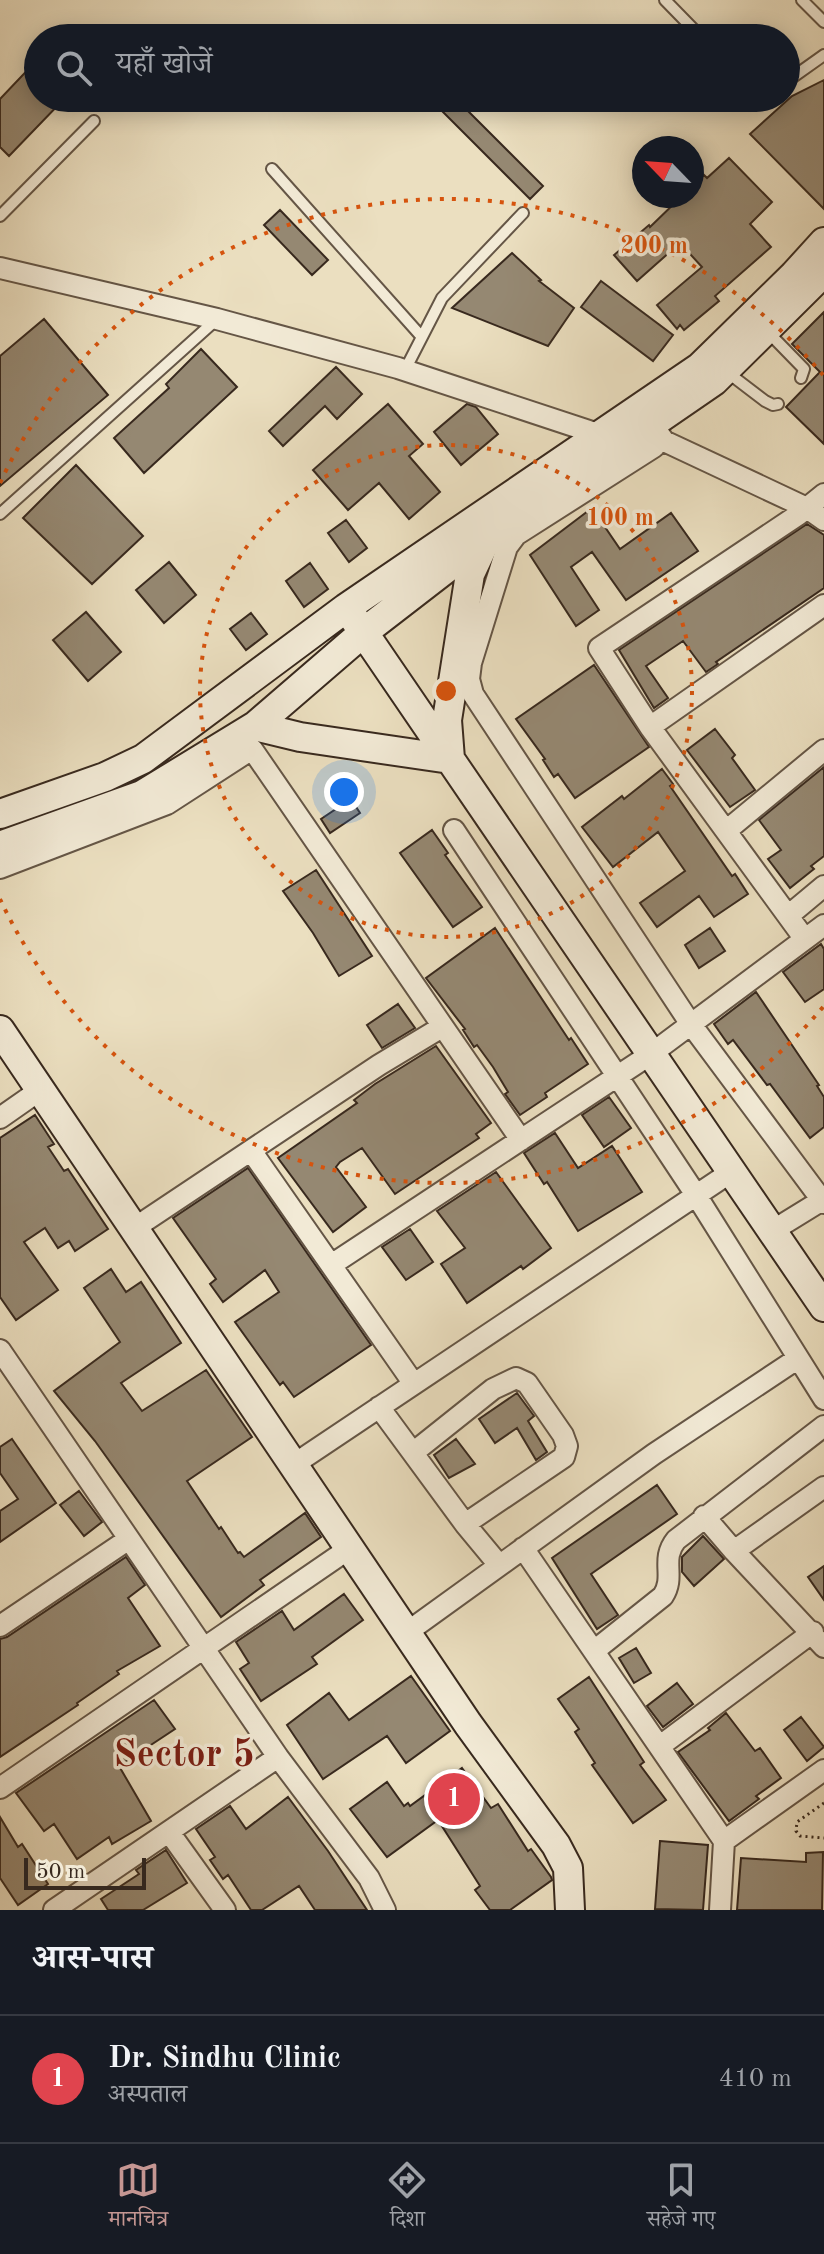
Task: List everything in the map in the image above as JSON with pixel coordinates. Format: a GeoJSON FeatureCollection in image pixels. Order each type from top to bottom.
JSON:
{"type":"FeatureCollection","features":[{"type":"Feature","properties":{"kind":"main road"},"geometry":{"type":"LineString","coordinates":[[0,814],[105,777],[143,759],[346,608],[610,438],[648,426],[714,381],[765,330],[808,278],[824,242]]}},
{"type":"Feature","properties":{"kind":"main road"},"geometry":{"type":"LineString","coordinates":[[648,426],[700,367],[808,278]]}},
{"type":"Feature","properties":{"kind":"main road"},"geometry":{"type":"LineString","coordinates":[[0,846],[142,795],[255,726],[364,632],[610,438]]}},
{"type":"Feature","properties":{"kind":"main road"},"geometry":{"type":"LineString","coordinates":[[450,759],[447,720],[470,574],[487,537]]}},
{"type":"Feature","properties":{"kind":"main road"},"geometry":{"type":"LineString","coordinates":[[346,608],[824,1307]]}},
{"type":"Feature","properties":{"kind":"main road"},"geometry":{"type":"LineString","coordinates":[[255,726],[300,737],[450,759]]}},
{"type":"Feature","properties":{"kind":"main road"},"geometry":{"type":"LineString","coordinates":[[0,1030],[406,1633],[556,1845],[568,1868],[570,1910]]}},
{"type":"Feature","properties":{"kind":"street"},"geometry":{"type":"LineString","coordinates":[[1,269],[217,319],[405,370],[610,438]]}},
{"type":"Feature","properties":{"kind":"street"},"geometry":{"type":"LineString","coordinates":[[772,1231],[823,1201],[690,1023],[473,694],[469,679],[471,663],[507,547],[648,426],[664,441],[815,514]]}},
{"type":"Feature","properties":{"kind":"street"},"geometry":{"type":"LineString","coordinates":[[804,938],[650,727],[599,648],[815,514],[824,494]]}},
{"type":"Feature","properties":{"kind":"street"},"geometry":{"type":"LineString","coordinates":[[650,727],[822,610]]}},
{"type":"Feature","properties":{"kind":"street"},"geometry":{"type":"LineString","coordinates":[[0,868],[167,804],[252,749],[521,1140]]}},
{"type":"Feature","properties":{"kind":"street"},"geometry":{"type":"LineString","coordinates":[[726,831],[824,750]]}},
{"type":"Feature","properties":{"kind":"street"},"geometry":{"type":"LineString","coordinates":[[454,830],[618,1075],[824,1399]]}},
{"type":"Feature","properties":{"kind":"street"},"geometry":{"type":"LineString","coordinates":[[788,916],[824,886]]}},
{"type":"Feature","properties":{"kind":"street"},"geometry":{"type":"LineString","coordinates":[[331,1265],[651,1054],[824,925]]}},
{"type":"Feature","properties":{"kind":"street"},"geometry":{"type":"LineString","coordinates":[[133,1229],[379,1065],[442,1027]]}},
{"type":"Feature","properties":{"kind":"street"},"geometry":{"type":"LineString","coordinates":[[0,1118],[40,1090]]}},
{"type":"Feature","properties":{"kind":"street"},"geometry":{"type":"LineString","coordinates":[[252,1152],[414,1384]]}},
{"type":"Feature","properties":{"kind":"street"},"geometry":{"type":"LineString","coordinates":[[293,1465],[731,1172]]}},
{"type":"Feature","properties":{"kind":"street"},"geometry":{"type":"LineString","coordinates":[[0,1350],[278,1757],[369,1878],[385,1910]]}},
{"type":"Feature","properties":{"kind":"street"},"geometry":{"type":"LineString","coordinates":[[406,1633],[654,1454],[797,1359]]}},
{"type":"Feature","properties":{"kind":"street"},"geometry":{"type":"LineString","coordinates":[[414,1452],[493,1389],[516,1378],[527,1383],[563,1435],[567,1446],[564,1457],[465,1524]]}},
{"type":"Feature","properties":{"kind":"street"},"geometry":{"type":"LineString","coordinates":[[379,1407],[499,1565]]}},
{"type":"Feature","properties":{"kind":"street"},"geometry":{"type":"LineString","coordinates":[[594,1651],[663,1596],[669,1586],[666,1560],[669,1548],[704,1516],[824,1426]]}},
{"type":"Feature","properties":{"kind":"street"},"geometry":{"type":"LineString","coordinates":[[734,1551],[824,1487]]}},
{"type":"Feature","properties":{"kind":"street"},"geometry":{"type":"LineString","coordinates":[[660,1746],[818,1639],[704,1516]]}},
{"type":"Feature","properties":{"kind":"street"},"geometry":{"type":"LineString","coordinates":[[0,1626],[129,1539]]}},
{"type":"Feature","properties":{"kind":"street"},"geometry":{"type":"LineString","coordinates":[[0,1788],[350,1548]]}},
{"type":"Feature","properties":{"kind":"street"},"geometry":{"type":"LineString","coordinates":[[523,1548],[724,1841],[720,1910]]}},
{"type":"Feature","properties":{"kind":"street"},"geometry":{"type":"LineString","coordinates":[[54,1910],[78,1903],[169,1832],[278,1757]]}},
{"type":"Feature","properties":{"kind":"street"},"geometry":{"type":"LineString","coordinates":[[724,1841],[824,1770]]}},
{"type":"Feature","properties":{"kind":"street"},"geometry":{"type":"LineString","coordinates":[[169,1832],[225,1910]]}},
{"type":"Feature","properties":{"kind":"lane"},"geometry":{"type":"LineString","coordinates":[[665,0],[688,24]]}},
{"type":"Feature","properties":{"kind":"lane"},"geometry":{"type":"LineString","coordinates":[[802,0],[824,22]]}},
{"type":"Feature","properties":{"kind":"lane"},"geometry":{"type":"LineString","coordinates":[[800,72],[824,55]]}},
{"type":"Feature","properties":{"kind":"lane"},"geometry":{"type":"LineString","coordinates":[[0,216],[94,121]]}},
{"type":"Feature","properties":{"kind":"lane"},"geometry":{"type":"LineString","coordinates":[[272,169],[421,336]]}},
{"type":"Feature","properties":{"kind":"lane"},"geometry":{"type":"LineString","coordinates":[[405,370],[442,298],[523,213]]}},
{"type":"Feature","properties":{"kind":"lane"},"geometry":{"type":"LineString","coordinates":[[0,514],[217,319]]}},
{"type":"Feature","properties":{"kind":"lane"},"geometry":{"type":"LineString","coordinates":[[765,330],[804,369],[801,378]]}},
{"type":"Feature","properties":{"kind":"lane"},"geometry":{"type":"LineString","coordinates":[[725,370],[765,401],[778,404]]}},
{"type":"Feature","properties":{"kind":"path"},"geometry":{"type":"LineString","coordinates":[[824,1803],[797,1822],[796,1831],[800,1836],[824,1838]]}},
{"type":"Feature","properties":{"kind":"building"},"geometry":{"type":"Polygon","coordinates":[[[24,74],[24,112],[51,112],[9,156],[0,147],[0,99],[24,74]]]}},
{"type":"Feature","properties":{"kind":"building"},"geometry":{"type":"Polygon","coordinates":[[[824,80],[824,209],[750,134],[774,112],[800,112],[800,92],[824,80]]]}},
{"type":"Feature","properties":{"kind":"building"},"geometry":{"type":"Polygon","coordinates":[[[443,112],[469,112],[543,186],[530,199],[443,112]]]}},
{"type":"Feature","properties":{"kind":"building"},"geometry":{"type":"Polygon","coordinates":[[[729,158],[772,202],[750,224],[771,247],[715,296],[719,301],[684,330],[680,325],[677,329],[657,305],[702,267],[680,243],[637,281],[614,255],[670,208],[704,208],[704,175],[707,178],[729,158]]]}},
{"type":"Feature","properties":{"kind":"building"},"geometry":{"type":"Polygon","coordinates":[[[280,210],[328,260],[312,275],[264,225],[280,210]]]}},
{"type":"Feature","properties":{"kind":"building"},"geometry":{"type":"Polygon","coordinates":[[[512,253],[539,281],[574,308],[548,346],[452,308],[512,253]]]}},
{"type":"Feature","properties":{"kind":"building"},"geometry":{"type":"Polygon","coordinates":[[[601,281],[673,335],[653,361],[581,307],[601,281]]]}},
{"type":"Feature","properties":{"kind":"building"},"geometry":{"type":"Polygon","coordinates":[[[824,312],[824,444],[786,407],[820,372],[792,344],[824,312]]]}},
{"type":"Feature","properties":{"kind":"building"},"geometry":{"type":"Polygon","coordinates":[[[44,319],[108,395],[0,486],[0,356],[44,319]]]}},
{"type":"Feature","properties":{"kind":"building"},"geometry":{"type":"Polygon","coordinates":[[[201,349],[237,387],[144,473],[114,438],[169,388],[166,384],[201,349]]]}},
{"type":"Feature","properties":{"kind":"building"},"geometry":{"type":"Polygon","coordinates":[[[336,367],[362,394],[337,419],[325,406],[283,446],[269,431],[336,367]]]}},
{"type":"Feature","properties":{"kind":"building"},"geometry":{"type":"Polygon","coordinates":[[[388,404],[423,444],[409,456],[440,492],[409,519],[379,483],[348,510],[313,470],[388,404]]]}},
{"type":"Feature","properties":{"kind":"building"},"geometry":{"type":"Polygon","coordinates":[[[467,404],[476,407],[498,434],[461,465],[434,432],[467,404]]]}},
{"type":"Feature","properties":{"kind":"building"},"geometry":{"type":"Polygon","coordinates":[[[76,465],[143,536],[92,584],[23,518],[76,465]]]}},
{"type":"Feature","properties":{"kind":"building"},"geometry":{"type":"Polygon","coordinates":[[[592,508],[620,549],[671,513],[698,551],[626,600],[592,552],[571,567],[599,610],[576,626],[530,555],[592,508]]]}},
{"type":"Feature","properties":{"kind":"building"},"geometry":{"type":"Polygon","coordinates":[[[346,520],[367,548],[349,562],[328,533],[346,520]]]}},
{"type":"Feature","properties":{"kind":"building"},"geometry":{"type":"Polygon","coordinates":[[[807,524],[824,535],[824,588],[706,672],[683,641],[646,666],[668,698],[654,708],[619,650],[807,524]]]}},
{"type":"Feature","properties":{"kind":"building"},"geometry":{"type":"Polygon","coordinates":[[[169,562],[196,595],[164,623],[136,590],[169,562]]]}},
{"type":"Feature","properties":{"kind":"building"},"geometry":{"type":"Polygon","coordinates":[[[310,563],[328,589],[304,607],[286,581],[310,563]]]}},
{"type":"Feature","properties":{"kind":"building"},"geometry":{"type":"Polygon","coordinates":[[[86,612],[121,652],[88,681],[53,640],[86,612]]]}},
{"type":"Feature","properties":{"kind":"building"},"geometry":{"type":"Polygon","coordinates":[[[251,613],[267,634],[246,650],[230,629],[251,613]]]}},
{"type":"Feature","properties":{"kind":"building"},"geometry":{"type":"Polygon","coordinates":[[[594,665],[649,747],[575,798],[558,774],[554,777],[516,719],[594,665]]]}},
{"type":"Feature","properties":{"kind":"building"},"geometry":{"type":"Polygon","coordinates":[[[715,729],[735,755],[732,758],[755,790],[730,807],[687,750],[715,729]]]}},
{"type":"Feature","properties":{"kind":"building"},"geometry":{"type":"Polygon","coordinates":[[[824,767],[824,856],[811,866],[814,869],[790,888],[768,859],[781,850],[759,820],[824,767]]]}},
{"type":"Feature","properties":{"kind":"building"},"geometry":{"type":"Polygon","coordinates":[[[662,769],[673,784],[670,786],[732,876],[735,874],[748,894],[714,917],[699,896],[657,927],[640,903],[685,871],[658,832],[613,867],[582,827],[662,769]]]}},
{"type":"Feature","properties":{"kind":"building"},"geometry":{"type":"Polygon","coordinates":[[[351,799],[360,813],[330,833],[321,819],[351,799]]]}},
{"type":"Feature","properties":{"kind":"building"},"geometry":{"type":"Polygon","coordinates":[[[432,830],[448,853],[445,855],[482,907],[453,927],[400,853],[432,830]]]}},
{"type":"Feature","properties":{"kind":"building"},"geometry":{"type":"Polygon","coordinates":[[[316,870],[372,956],[339,976],[283,891],[316,870]]]}},
{"type":"Feature","properties":{"kind":"building"},"geometry":{"type":"Polygon","coordinates":[[[495,928],[588,1064],[545,1093],[547,1097],[520,1115],[505,1094],[508,1092],[493,1067],[477,1045],[474,1047],[465,1029],[426,978],[495,928]]]}},
{"type":"Feature","properties":{"kind":"building"},"geometry":{"type":"Polygon","coordinates":[[[710,928],[725,951],[699,968],[685,945],[710,928]]]}},
{"type":"Feature","properties":{"kind":"building"},"geometry":{"type":"Polygon","coordinates":[[[821,944],[824,949],[824,989],[805,1002],[783,972],[821,944]]]}},
{"type":"Feature","properties":{"kind":"building"},"geometry":{"type":"Polygon","coordinates":[[[756,992],[824,1097],[824,1127],[810,1138],[733,1040],[728,1044],[714,1024],[756,992]]]}},
{"type":"Feature","properties":{"kind":"building"},"geometry":{"type":"Polygon","coordinates":[[[398,1004],[415,1028],[382,1048],[367,1025],[398,1004]]]}},
{"type":"Feature","properties":{"kind":"building"},"geometry":{"type":"Polygon","coordinates":[[[436,1046],[491,1123],[476,1134],[479,1138],[395,1194],[362,1148],[340,1162],[336,1167],[366,1207],[333,1232],[278,1158],[357,1103],[354,1100],[375,1084],[436,1046]]]}},
{"type":"Feature","properties":{"kind":"building"},"geometry":{"type":"Polygon","coordinates":[[[609,1097],[631,1128],[604,1147],[582,1115],[609,1097]]]}},
{"type":"Feature","properties":{"kind":"building"},"geometry":{"type":"Polygon","coordinates":[[[35,1115],[54,1144],[48,1147],[64,1171],[68,1169],[108,1229],[75,1251],[69,1241],[58,1248],[45,1228],[24,1242],[58,1290],[16,1320],[0,1297],[0,1138],[35,1115]]]}},
{"type":"Feature","properties":{"kind":"building"},"geometry":{"type":"Polygon","coordinates":[[[555,1133],[578,1168],[612,1146],[642,1192],[578,1231],[547,1182],[544,1184],[524,1153],[555,1133]]]}},
{"type":"Feature","properties":{"kind":"building"},"geometry":{"type":"Polygon","coordinates":[[[248,1168],[371,1345],[294,1397],[283,1382],[280,1385],[235,1322],[279,1292],[265,1270],[223,1302],[210,1284],[216,1279],[173,1218],[248,1168]]]}},
{"type":"Feature","properties":{"kind":"building"},"geometry":{"type":"Polygon","coordinates":[[[496,1172],[551,1248],[467,1303],[441,1264],[465,1248],[437,1211],[496,1172]]]}},
{"type":"Feature","properties":{"kind":"building"},"geometry":{"type":"Polygon","coordinates":[[[410,1229],[433,1262],[406,1280],[382,1247],[410,1229]]]}},
{"type":"Feature","properties":{"kind":"building"},"geometry":{"type":"Polygon","coordinates":[[[111,1269],[126,1292],[141,1282],[181,1343],[121,1383],[142,1411],[206,1370],[252,1437],[187,1481],[219,1529],[221,1527],[244,1557],[305,1513],[321,1537],[260,1580],[264,1585],[221,1617],[95,1441],[54,1391],[120,1342],[84,1288],[111,1269]]]}},
{"type":"Feature","properties":{"kind":"building"},"geometry":{"type":"Polygon","coordinates":[[[517,1393],[534,1416],[528,1421],[547,1452],[536,1460],[517,1428],[495,1443],[479,1419],[517,1393]]]}},
{"type":"Feature","properties":{"kind":"building"},"geometry":{"type":"Polygon","coordinates":[[[12,1439],[56,1503],[0,1542],[0,1511],[18,1499],[0,1473],[0,1447],[12,1439]]]}},
{"type":"Feature","properties":{"kind":"building"},"geometry":{"type":"Polygon","coordinates":[[[456,1439],[475,1464],[449,1478],[434,1455],[456,1439]]]}},
{"type":"Feature","properties":{"kind":"building"},"geometry":{"type":"Polygon","coordinates":[[[657,1485],[677,1514],[591,1574],[618,1615],[597,1629],[552,1558],[657,1485]]]}},
{"type":"Feature","properties":{"kind":"building"},"geometry":{"type":"Polygon","coordinates":[[[79,1491],[102,1522],[84,1536],[60,1505],[79,1491]]]}},
{"type":"Feature","properties":{"kind":"building"},"geometry":{"type":"Polygon","coordinates":[[[703,1536],[724,1559],[694,1586],[682,1572],[682,1557],[703,1536]]]}},
{"type":"Feature","properties":{"kind":"building"},"geometry":{"type":"Polygon","coordinates":[[[126,1557],[145,1585],[128,1598],[160,1646],[117,1671],[119,1674],[78,1705],[0,1757],[0,1639],[126,1557]]]}},
{"type":"Feature","properties":{"kind":"building"},"geometry":{"type":"Polygon","coordinates":[[[824,1566],[824,1600],[808,1577],[824,1566]]]}},
{"type":"Feature","properties":{"kind":"building"},"geometry":{"type":"Polygon","coordinates":[[[344,1594],[363,1620],[312,1657],[317,1664],[261,1701],[240,1669],[249,1663],[236,1642],[282,1611],[294,1630],[344,1594]]]}},
{"type":"Feature","properties":{"kind":"building"},"geometry":{"type":"Polygon","coordinates":[[[636,1648],[651,1673],[634,1683],[619,1658],[636,1648]]]}},
{"type":"Feature","properties":{"kind":"building"},"geometry":{"type":"Polygon","coordinates":[[[411,1676],[450,1731],[406,1763],[387,1736],[323,1779],[287,1725],[329,1693],[349,1720],[411,1676]]]}},
{"type":"Feature","properties":{"kind":"building"},"geometry":{"type":"Polygon","coordinates":[[[589,1677],[644,1762],[640,1765],[666,1800],[633,1823],[592,1765],[595,1763],[575,1732],[579,1729],[558,1699],[589,1677]]]}},
{"type":"Feature","properties":{"kind":"building"},"geometry":{"type":"Polygon","coordinates":[[[677,1683],[693,1704],[663,1727],[647,1706],[677,1683]]]}},
{"type":"Feature","properties":{"kind":"building"},"geometry":{"type":"Polygon","coordinates":[[[154,1700],[175,1729],[119,1766],[151,1821],[112,1844],[109,1837],[77,1859],[54,1824],[44,1831],[16,1793],[154,1700]]]}},
{"type":"Feature","properties":{"kind":"building"},"geometry":{"type":"Polygon","coordinates":[[[726,1713],[755,1751],[760,1748],[781,1778],[729,1821],[678,1752],[710,1730],[708,1728],[726,1713]]]}},
{"type":"Feature","properties":{"kind":"building"},"geometry":{"type":"Polygon","coordinates":[[[801,1717],[824,1747],[807,1761],[784,1730],[801,1717]]]}},
{"type":"Feature","properties":{"kind":"building"},"geometry":{"type":"Polygon","coordinates":[[[462,1768],[491,1808],[498,1804],[528,1851],[531,1849],[551,1877],[552,1880],[510,1910],[490,1910],[475,1890],[480,1886],[438,1820],[387,1857],[350,1809],[387,1782],[404,1806],[408,1803],[410,1806],[462,1768]]]}},
{"type":"Feature","properties":{"kind":"building"},"geometry":{"type":"Polygon","coordinates":[[[288,1797],[367,1910],[315,1910],[299,1886],[262,1910],[251,1910],[228,1875],[223,1879],[210,1860],[215,1857],[196,1829],[230,1806],[246,1829],[288,1797]]]}},
{"type":"Feature","properties":{"kind":"building"},"geometry":{"type":"Polygon","coordinates":[[[0,1817],[18,1847],[22,1844],[48,1884],[18,1905],[0,1878],[0,1817]]]}},
{"type":"Feature","properties":{"kind":"building"},"geometry":{"type":"Polygon","coordinates":[[[660,1841],[708,1845],[703,1910],[655,1909],[660,1841]]]}},
{"type":"Feature","properties":{"kind":"building"},"geometry":{"type":"Polygon","coordinates":[[[166,1850],[187,1883],[143,1910],[108,1910],[101,1899],[139,1874],[136,1870],[166,1850]]]}},
{"type":"Feature","properties":{"kind":"building"},"geometry":{"type":"Polygon","coordinates":[[[823,1852],[822,1910],[737,1910],[741,1858],[806,1862],[806,1853],[823,1852]]]}},
{"type":"Feature","properties":{"kind":"place","name":"Dr. Sindhu Clinic"},"geometry":{"type":"Point","coordinates":[454,1799]}},
{"type":"Feature","properties":{"kind":"district","name":"Sector 5"},"geometry":{"type":"Point","coordinates":[184,1753]}}]}
